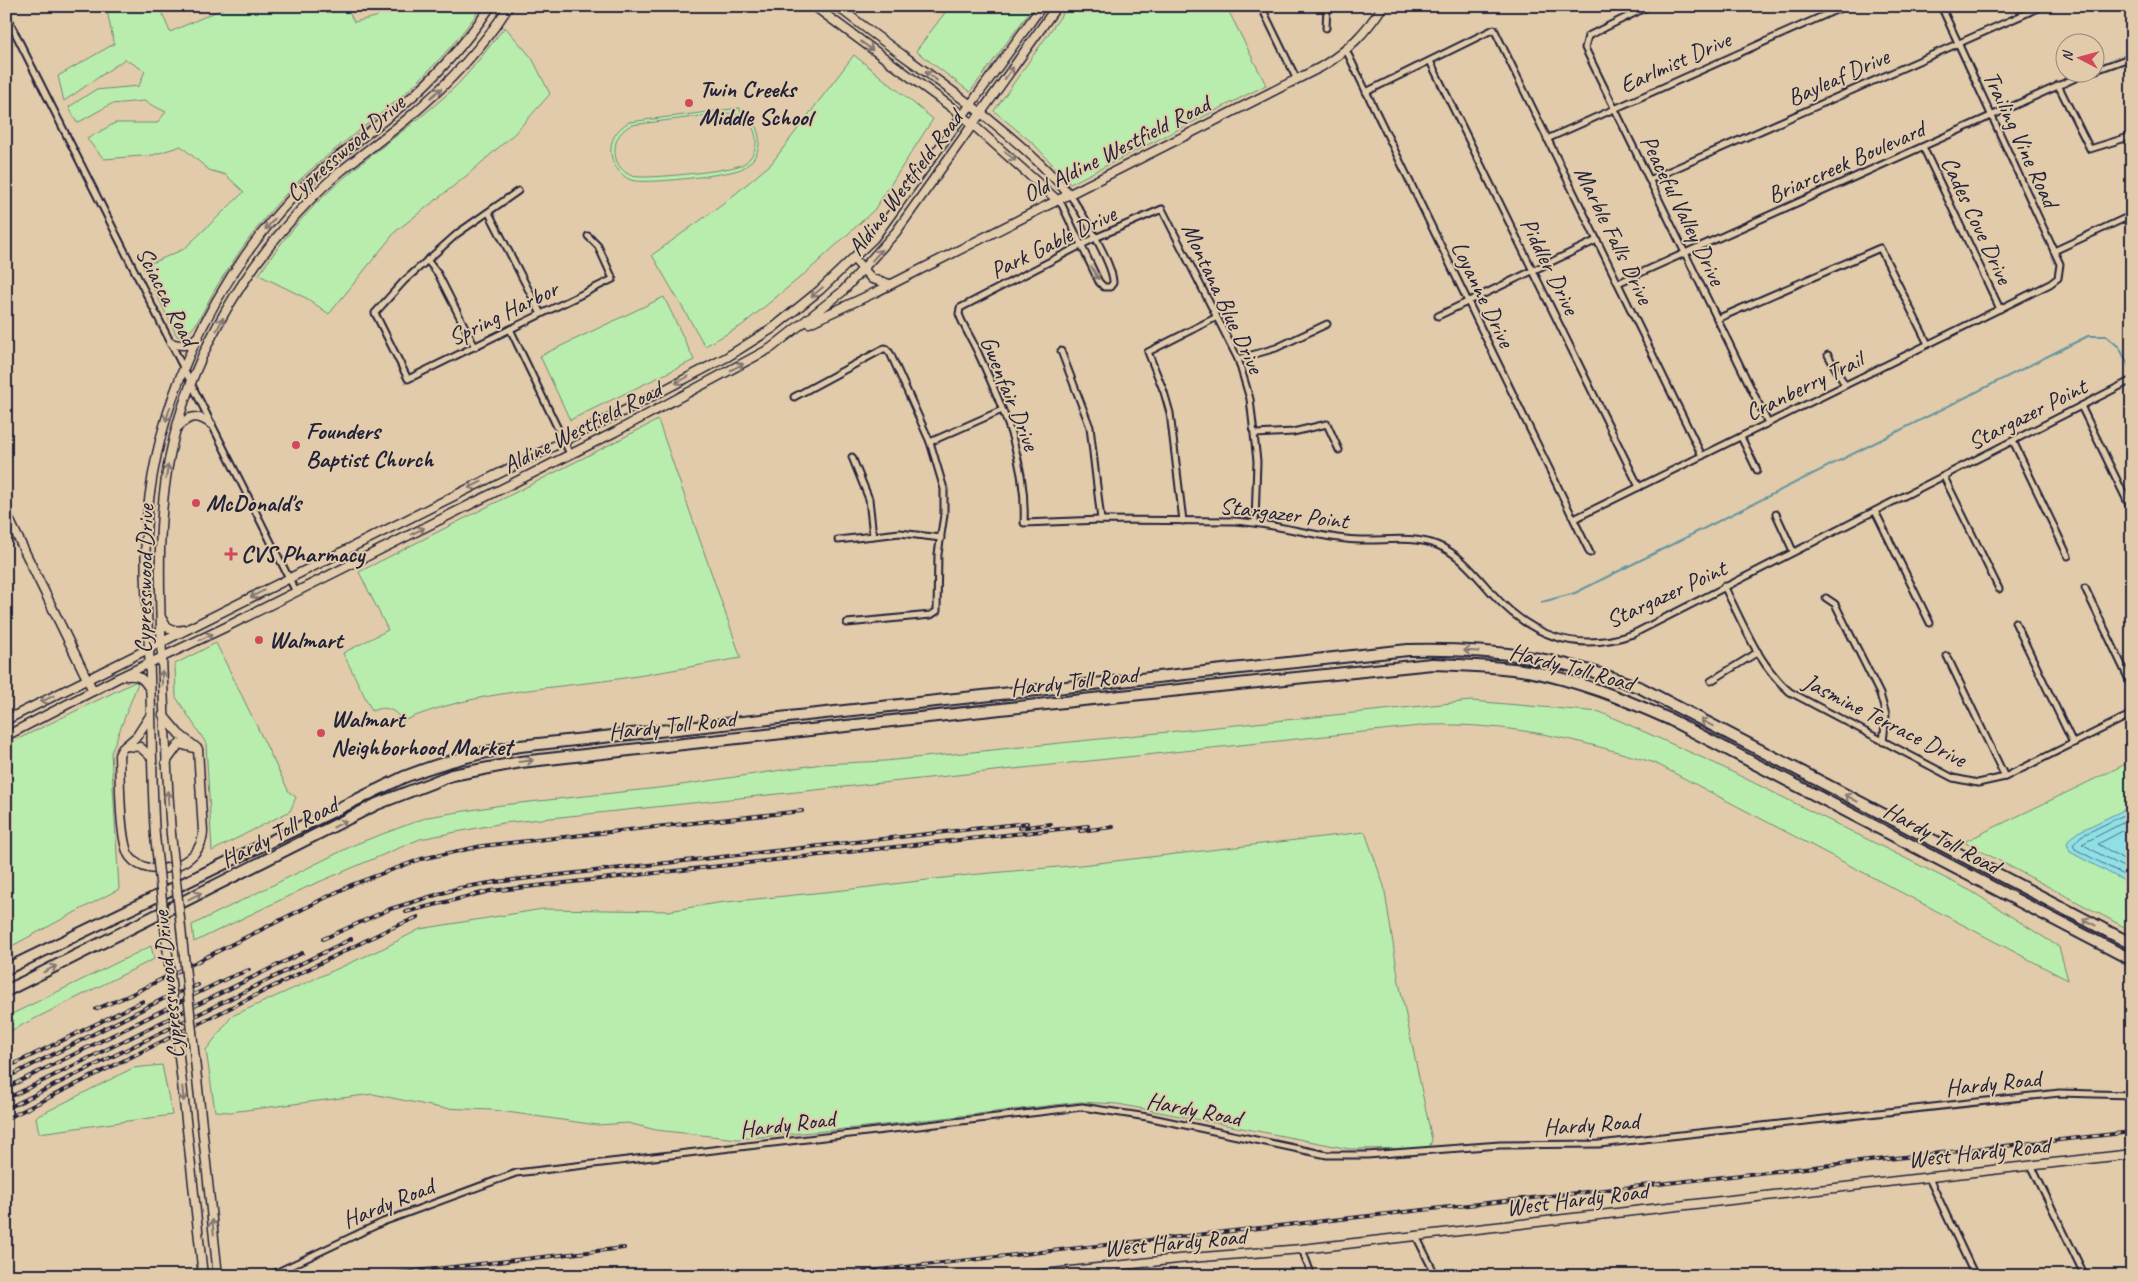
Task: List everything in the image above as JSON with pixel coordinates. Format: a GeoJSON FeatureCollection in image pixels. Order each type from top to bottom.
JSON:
{"type":"FeatureCollection","features":[{"type":"Feature","properties":{"kind":"highway","name":"Hardy Toll Road"},"geometry":{"type":"LineString","coordinates":[[6,969],[404,777],[438,763],[478,753],[520,746],[1408,650],[1440,649],[1512,653],[1557,661],[1605,674],[1640,688],[2132,944]]}},
{"type":"Feature","properties":{"kind":"highway","name":"Hardy Toll Road"},"geometry":{"type":"LineString","coordinates":[[6,991],[378,804],[424,785],[472,770],[521,762],[1073,700],[1432,664],[1484,666],[1529,672],[1619,697],[1670,719],[2132,960]]}},
{"type":"Feature","properties":{"kind":"main road","name":"Cypresswood Drive"},"geometry":{"type":"LineString","coordinates":[[203,1276],[155,836],[145,564],[148,510],[158,452],[183,368],[230,279],[265,230],[304,186],[398,108],[450,59],[491,6]]}},
{"type":"Feature","properties":{"kind":"main road","name":"Cypresswood Drive"},"geometry":{"type":"LineString","coordinates":[[218,1276],[171,834],[163,714],[159,549],[161,511],[176,428],[191,384],[211,341],[240,289],[281,231],[311,198],[351,162],[405,120],[460,70],[488,36],[509,6]]}},
{"type":"Feature","properties":{"kind":"main road"},"geometry":{"type":"LineString","coordinates":[[814,6],[973,124],[1056,199]]}},
{"type":"Feature","properties":{"kind":"main road"},"geometry":{"type":"LineString","coordinates":[[837,6],[981,113],[1027,150],[1068,193]]}},
{"type":"Feature","properties":{"kind":"main road","name":"Aldine Westfield Road"},"geometry":{"type":"LineString","coordinates":[[6,720],[564,441],[697,372],[773,328],[854,259],[874,238],[1042,6]]}},
{"type":"Feature","properties":{"kind":"main road","name":"Aldine Westfield Road"},"geometry":{"type":"LineString","coordinates":[[7,733],[400,540],[749,362],[798,328],[842,292],[864,270],[910,213],[1057,6]]}},
{"type":"Feature","properties":{"kind":"main road","name":"Old Aldine Westfield Road"},"geometry":{"type":"LineString","coordinates":[[798,328],[890,284],[1056,199],[1297,80],[1346,50],[1362,35],[1383,6]]}},
{"type":"Feature","properties":{"kind":"main road"},"geometry":{"type":"LineString","coordinates":[[849,32],[857,22]]}},
{"type":"Feature","properties":{"kind":"main road"},"geometry":{"type":"LineString","coordinates":[[1030,24],[1039,31]]}},
{"type":"Feature","properties":{"kind":"main road"},"geometry":{"type":"LineString","coordinates":[[476,26],[488,36]]}},
{"type":"Feature","properties":{"kind":"main road"},"geometry":{"type":"LineString","coordinates":[[398,108],[405,120]]}},
{"type":"Feature","properties":{"kind":"main road"},"geometry":{"type":"LineString","coordinates":[[304,186],[311,198]]}},
{"type":"Feature","properties":{"kind":"main road"},"geometry":{"type":"LineString","coordinates":[[899,204],[910,213]]}},
{"type":"Feature","properties":{"kind":"main road"},"geometry":{"type":"LineString","coordinates":[[854,259],[872,279],[890,284]]}},
{"type":"Feature","properties":{"kind":"main road"},"geometry":{"type":"LineString","coordinates":[[230,279],[240,289]]}},
{"type":"Feature","properties":{"kind":"main road"},"geometry":{"type":"LineString","coordinates":[[171,344],[186,346],[192,344],[200,333]]}},
{"type":"Feature","properties":{"kind":"main road"},"geometry":{"type":"LineString","coordinates":[[697,372],[702,385]]}},
{"type":"Feature","properties":{"kind":"main road"},"geometry":{"type":"LineString","coordinates":[[176,428],[184,420],[194,416],[204,418],[211,424]]}},
{"type":"Feature","properties":{"kind":"main road"},"geometry":{"type":"LineString","coordinates":[[148,510],[161,511]]}},
{"type":"Feature","properties":{"kind":"main road"},"geometry":{"type":"LineString","coordinates":[[6,513],[93,690]]}},
{"type":"Feature","properties":{"kind":"main road"},"geometry":{"type":"LineString","coordinates":[[393,526],[400,540]]}},
{"type":"Feature","properties":{"kind":"main road"},"geometry":{"type":"LineString","coordinates":[[160,616],[169,629],[176,631],[193,628]]}},
{"type":"Feature","properties":{"kind":"main road"},"geometry":{"type":"LineString","coordinates":[[118,678],[136,675],[145,680],[149,689]]}},
{"type":"Feature","properties":{"kind":"main road"},"geometry":{"type":"LineString","coordinates":[[150,716],[137,736],[122,749],[119,755],[124,840],[130,858],[153,868],[168,868],[186,862],[193,857],[201,844],[203,832],[198,749],[179,734],[163,714]]}},
{"type":"Feature","properties":{"kind":"main road"},"geometry":{"type":"LineString","coordinates":[[166,762],[179,744],[198,749]]}},
{"type":"Feature","properties":{"kind":"main road"},"geometry":{"type":"LineString","coordinates":[[126,746],[140,747],[151,757]]}},
{"type":"Feature","properties":{"kind":"main road","name":"West Hardy Road"},"geometry":{"type":"LineString","coordinates":[[1026,1276],[1112,1266],[1302,1249],[2132,1154]]}},
{"type":"Feature","properties":{"kind":"street"},"geometry":{"type":"LineString","coordinates":[[1261,6],[1297,80]]}},
{"type":"Feature","properties":{"kind":"street"},"geometry":{"type":"LineString","coordinates":[[1326,28],[1327,6]]}},
{"type":"Feature","properties":{"kind":"street","name":"Peaceful Valley Drive"},"geometry":{"type":"LineString","coordinates":[[1649,6],[1613,22],[1588,36],[1585,48],[1768,423]]}},
{"type":"Feature","properties":{"kind":"street","name":"Earlmist Drive"},"geometry":{"type":"LineString","coordinates":[[1547,139],[1845,6]]}},
{"type":"Feature","properties":{"kind":"street","name":"Trailing Vine Road"},"geometry":{"type":"LineString","coordinates":[[1941,6],[2054,251],[2061,272],[2058,278],[2050,284]]}},
{"type":"Feature","properties":{"kind":"street","name":"Bayleaf Drive"},"geometry":{"type":"LineString","coordinates":[[1649,180],[2042,6]]}},
{"type":"Feature","properties":{"kind":"street","name":"Sciacca Road"},"geometry":{"type":"LineString","coordinates":[[6,16],[296,592]]}},
{"type":"Feature","properties":{"kind":"street","name":"Marble Falls Drive"},"geometry":{"type":"LineString","coordinates":[[1430,61],[1494,29],[1702,456]]}},
{"type":"Feature","properties":{"kind":"street","name":"Loyanne Drive"},"geometry":{"type":"LineString","coordinates":[[1346,50],[1590,553]]}},
{"type":"Feature","properties":{"kind":"street"},"geometry":{"type":"LineString","coordinates":[[2106,66],[2132,57]]}},
{"type":"Feature","properties":{"kind":"street"},"geometry":{"type":"LineString","coordinates":[[1366,92],[1430,61]]}},
{"type":"Feature","properties":{"kind":"street","name":"Piddler Drive"},"geometry":{"type":"LineString","coordinates":[[1430,61],[1638,487]]}},
{"type":"Feature","properties":{"kind":"street","name":"Briarcreek Boulevard"},"geometry":{"type":"LineString","coordinates":[[1618,283],[2065,82]]}},
{"type":"Feature","properties":{"kind":"street"},"geometry":{"type":"LineString","coordinates":[[2058,85],[2090,149],[2132,136]]}},
{"type":"Feature","properties":{"kind":"street","name":"Cades Cove Drive"},"geometry":{"type":"LineString","coordinates":[[1923,147],[2000,309]]}},
{"type":"Feature","properties":{"kind":"street"},"geometry":{"type":"LineString","coordinates":[[475,346],[438,274],[427,260],[458,233],[518,191]]}},
{"type":"Feature","properties":{"kind":"street"},"geometry":{"type":"LineString","coordinates":[[1056,199],[1062,205],[1099,282],[1104,287],[1110,287],[1114,277],[1082,210],[1068,193]]}},
{"type":"Feature","properties":{"kind":"street","name":"Park Gable Drive"},"geometry":{"type":"LineString","coordinates":[[960,308],[1095,238],[1162,209]]}},
{"type":"Feature","properties":{"kind":"street","name":"Montana Blue Drive"},"geometry":{"type":"LineString","coordinates":[[1162,209],[1238,359],[1250,398],[1258,461],[1255,522]]}},
{"type":"Feature","properties":{"kind":"street"},"geometry":{"type":"LineString","coordinates":[[489,213],[541,314]]}},
{"type":"Feature","properties":{"kind":"street"},"geometry":{"type":"LineString","coordinates":[[2054,251],[2132,215]]}},
{"type":"Feature","properties":{"kind":"street","name":"Spring Harbor"},"geometry":{"type":"LineString","coordinates":[[427,260],[404,281],[375,313],[408,379],[613,279],[598,246],[588,236]]}},
{"type":"Feature","properties":{"kind":"street"},"geometry":{"type":"LineString","coordinates":[[1438,316],[1597,240]]}},
{"type":"Feature","properties":{"kind":"street"},"geometry":{"type":"LineString","coordinates":[[1717,319],[1880,248],[1928,344]]}},
{"type":"Feature","properties":{"kind":"street","name":"Cranberry Trail"},"geometry":{"type":"LineString","coordinates":[[1574,519],[2050,284]]}},
{"type":"Feature","properties":{"kind":"street","name":"Gwenfair Drive"},"geometry":{"type":"LineString","coordinates":[[960,308],[961,320],[979,355],[1012,435],[1021,467],[1026,509],[1024,523]]}},
{"type":"Feature","properties":{"kind":"street"},"geometry":{"type":"LineString","coordinates":[[1183,521],[1170,413],[1148,352],[1216,318]]}},
{"type":"Feature","properties":{"kind":"street"},"geometry":{"type":"LineString","coordinates":[[1238,359],[1276,348],[1327,324]]}},
{"type":"Feature","properties":{"kind":"street"},"geometry":{"type":"LineString","coordinates":[[510,329],[570,454]]}},
{"type":"Feature","properties":{"kind":"street"},"geometry":{"type":"LineString","coordinates":[[794,397],[886,348],[930,442],[944,489],[944,515],[937,610],[931,615],[847,623]]}},
{"type":"Feature","properties":{"kind":"street"},"geometry":{"type":"LineString","coordinates":[[1061,351],[1090,427],[1101,520]]}},
{"type":"Feature","properties":{"kind":"street"},"geometry":{"type":"LineString","coordinates":[[1828,355],[1845,385]]}},
{"type":"Feature","properties":{"kind":"street","name":"Stargazer Point"},"geometry":{"type":"LineString","coordinates":[[1024,523],[1101,520],[1255,522],[1344,539],[1409,540],[1438,546],[1456,555],[1512,615],[1530,627],[1556,638],[1582,643],[1608,641],[1633,634],[2132,380]]}},
{"type":"Feature","properties":{"kind":"street"},"geometry":{"type":"LineString","coordinates":[[2080,406],[2132,511]]}},
{"type":"Feature","properties":{"kind":"street"},"geometry":{"type":"LineString","coordinates":[[930,442],[1002,410]]}},
{"type":"Feature","properties":{"kind":"street"},"geometry":{"type":"LineString","coordinates":[[1256,434],[1293,432],[1327,424],[1339,450]]}},
{"type":"Feature","properties":{"kind":"street"},"geometry":{"type":"LineString","coordinates":[[1740,437],[1757,470]]}},
{"type":"Feature","properties":{"kind":"street"},"geometry":{"type":"LineString","coordinates":[[2013,441],[2068,556]]}},
{"type":"Feature","properties":{"kind":"street"},"geometry":{"type":"LineString","coordinates":[[852,457],[869,499],[873,536]]}},
{"type":"Feature","properties":{"kind":"street"},"geometry":{"type":"LineString","coordinates":[[1944,477],[1999,589]]}},
{"type":"Feature","properties":{"kind":"street"},"geometry":{"type":"LineString","coordinates":[[1875,511],[1930,622]]}},
{"type":"Feature","properties":{"kind":"street"},"geometry":{"type":"LineString","coordinates":[[1776,514],[1793,551]]}},
{"type":"Feature","properties":{"kind":"street"},"geometry":{"type":"LineString","coordinates":[[838,540],[900,534],[941,538]]}},
{"type":"Feature","properties":{"kind":"street","name":"Jasmine Terrace Drive"},"geometry":{"type":"LineString","coordinates":[[1724,586],[1771,673],[1790,692],[1953,778],[1978,783],[2005,777],[2132,714]]}},
{"type":"Feature","properties":{"kind":"street"},"geometry":{"type":"LineString","coordinates":[[2085,588],[2132,686]]}},
{"type":"Feature","properties":{"kind":"street"},"geometry":{"type":"LineString","coordinates":[[1826,598],[1835,604],[1880,694],[1886,715],[1883,742]]}},
{"type":"Feature","properties":{"kind":"street"},"geometry":{"type":"LineString","coordinates":[[2015,622],[2074,743]]}},
{"type":"Feature","properties":{"kind":"street"},"geometry":{"type":"LineString","coordinates":[[1711,681],[1758,652]]}},
{"type":"Feature","properties":{"kind":"street"},"geometry":{"type":"LineString","coordinates":[[1947,656],[2005,777]]}},
{"type":"Feature","properties":{"kind":"street","name":"Hardy Road"},"geometry":{"type":"LineString","coordinates":[[269,1276],[384,1222],[516,1172],[1082,1107],[1147,1117],[1326,1155],[1367,1155],[1500,1145],[1599,1144],[2059,1093],[2132,1095]]}},
{"type":"Feature","properties":{"kind":"street"},"geometry":{"type":"LineString","coordinates":[[2031,1165],[2085,1276]]}},
{"type":"Feature","properties":{"kind":"street"},"geometry":{"type":"LineString","coordinates":[[1928,1176],[1975,1276]]}},
{"type":"Feature","properties":{"kind":"street"},"geometry":{"type":"LineString","coordinates":[[1416,1236],[1436,1276]]}},
{"type":"Feature","properties":{"kind":"street"},"geometry":{"type":"LineString","coordinates":[[1302,1249],[1312,1276]]}},
{"type":"Feature","properties":{"kind":"street"},"geometry":{"type":"LineString","coordinates":[[1112,1266],[1117,1276]]}},
{"type":"Feature","properties":{"kind":"green space"},"geometry":{"type":"Polygon","coordinates":[[[106,6],[159,6],[170,32],[229,6],[346,6],[354,22],[376,17],[387,6],[482,6],[454,43],[412,87],[326,156],[285,195],[240,251],[217,286],[199,320],[184,337],[177,336],[143,267],[184,249],[244,192],[226,175],[209,170],[181,146],[153,155],[104,159],[87,139],[115,123],[157,123],[166,112],[144,101],[111,104],[77,123],[69,107],[95,90],[139,86],[145,71],[125,59],[64,101],[58,76],[114,44],[106,6]]]}},
{"type":"Feature","properties":{"kind":"green space"},"geometry":{"type":"Polygon","coordinates":[[[950,6],[1034,6],[970,92],[916,51],[950,6]]]}},
{"type":"Feature","properties":{"kind":"green space"},"geometry":{"type":"Polygon","coordinates":[[[1068,6],[1226,6],[1266,85],[1070,184],[1035,145],[994,111],[1068,6]]]}},
{"type":"Feature","properties":{"kind":"green space"},"geometry":{"type":"Polygon","coordinates":[[[505,27],[532,58],[550,94],[515,133],[465,177],[396,231],[329,314],[308,299],[259,275],[282,242],[318,202],[342,179],[451,91],[505,27]]]}},
{"type":"Feature","properties":{"kind":"green space"},"geometry":{"type":"Polygon","coordinates":[[[854,55],[933,119],[874,210],[809,270],[741,326],[705,346],[652,255],[722,205],[771,164],[854,55]]]}},
{"type":"Feature","properties":{"kind":"green space"},"geometry":{"type":"Polygon","coordinates":[[[740,108],[740,112],[748,117],[758,132],[758,148],[755,156],[741,169],[668,180],[631,180],[616,168],[611,154],[611,145],[614,137],[629,122],[740,108]],[[725,113],[631,125],[622,132],[616,141],[615,153],[617,162],[628,174],[639,177],[702,172],[742,165],[755,150],[755,135],[748,122],[734,114],[725,113]]]}},
{"type":"Feature","properties":{"kind":"green space"},"geometry":{"type":"Polygon","coordinates":[[[664,297],[694,360],[570,420],[540,356],[664,297]]]}},
{"type":"Feature","properties":{"kind":"green space"},"geometry":{"type":"Polygon","coordinates":[[[658,420],[741,658],[627,678],[505,693],[453,704],[403,721],[393,711],[386,708],[372,711],[343,653],[388,630],[359,572],[658,420]]]}},
{"type":"Feature","properties":{"kind":"green space"},"geometry":{"type":"Polygon","coordinates":[[[216,643],[289,792],[296,797],[290,811],[212,851],[206,743],[176,697],[175,664],[216,643]]]}},
{"type":"Feature","properties":{"kind":"green space"},"geometry":{"type":"Polygon","coordinates":[[[139,680],[111,753],[119,889],[6,949],[6,745],[139,680]]]}},
{"type":"Feature","properties":{"kind":"green space"},"geometry":{"type":"Polygon","coordinates":[[[1471,701],[1600,712],[1714,763],[1971,891],[2059,947],[2068,980],[1655,763],[1544,734],[1459,725],[1429,725],[503,823],[420,839],[307,887],[194,942],[192,925],[356,844],[428,817],[502,805],[668,787],[822,764],[885,761],[1471,701]]]}},
{"type":"Feature","properties":{"kind":"green space"},"geometry":{"type":"Polygon","coordinates":[[[2132,761],[2132,931],[1964,842],[2132,761]]]}},
{"type":"Feature","properties":{"kind":"green space"},"geometry":{"type":"Polygon","coordinates":[[[1365,832],[1384,886],[1399,982],[1432,1140],[1429,1148],[1350,1149],[1118,1104],[1080,1102],[866,1127],[738,1139],[656,1130],[628,1123],[597,1125],[493,1110],[441,1108],[373,1094],[230,1112],[215,1111],[206,1050],[232,1016],[386,947],[420,929],[543,909],[669,911],[717,903],[969,875],[1081,865],[1365,832]]]}},
{"type":"Feature","properties":{"kind":"green space"},"geometry":{"type":"Polygon","coordinates":[[[151,946],[154,959],[6,1033],[6,1017],[151,946]]]}},
{"type":"Feature","properties":{"kind":"green space"},"geometry":{"type":"Polygon","coordinates":[[[162,1065],[172,1115],[39,1133],[36,1117],[133,1068],[162,1065]]]}},
{"type":"Feature","properties":{"kind":"water"},"geometry":{"type":"Polygon","coordinates":[[[2132,806],[2132,885],[2070,852],[2067,844],[2070,838],[2078,832],[2132,806]]]}},
{"type":"Feature","properties":{"kind":"waterway"},"geometry":{"type":"LineString","coordinates":[[1542,602],[1575,593],[2088,336],[2106,336],[2119,347],[2130,368]]}},
{"type":"Feature","properties":{"kind":"railway"},"geometry":{"type":"LineString","coordinates":[[96,1009],[128,996],[351,885],[421,859],[482,846],[802,811]]}},
{"type":"Feature","properties":{"kind":"railway"},"geometry":{"type":"LineString","coordinates":[[323,939],[390,909],[459,888],[496,882],[1027,823]]}},
{"type":"Feature","properties":{"kind":"railway"},"geometry":{"type":"LineString","coordinates":[[1019,828],[1051,824]]}},
{"type":"Feature","properties":{"kind":"railway"},"geometry":{"type":"LineString","coordinates":[[406,912],[490,891],[1088,826]]}},
{"type":"Feature","properties":{"kind":"railway"},"geometry":{"type":"LineString","coordinates":[[1080,831],[1113,827]]}},
{"type":"Feature","properties":{"kind":"railway"},"geometry":{"type":"LineString","coordinates":[[6,1119],[387,930],[418,917]]}},
{"type":"Feature","properties":{"kind":"railway"},"geometry":{"type":"LineString","coordinates":[[6,1109],[351,939]]}},
{"type":"Feature","properties":{"kind":"railway"},"geometry":{"type":"LineString","coordinates":[[6,1099],[302,953]]}},
{"type":"Feature","properties":{"kind":"railway"},"geometry":{"type":"LineString","coordinates":[[6,1088],[228,978],[249,970]]}},
{"type":"Feature","properties":{"kind":"railway"},"geometry":{"type":"LineString","coordinates":[[6,1078],[165,998],[198,985]]}},
{"type":"Feature","properties":{"kind":"railway"},"geometry":{"type":"LineString","coordinates":[[6,1068],[143,1001]]}},
{"type":"Feature","properties":{"kind":"railway"},"geometry":{"type":"LineString","coordinates":[[824,1276],[2132,1132]]}},
{"type":"Feature","properties":{"kind":"railway"},"geometry":{"type":"LineString","coordinates":[[371,1276],[624,1248]]}},
{"type":"Feature","properties":{"kind":"place","name":"Twin Creeks Middle School"},"geometry":{"type":"Point","coordinates":[689,103]}},
{"type":"Feature","properties":{"kind":"place","name":"Founders Baptist Church"},"geometry":{"type":"Point","coordinates":[296,445]}},
{"type":"Feature","properties":{"kind":"place","name":"McDonald's"},"geometry":{"type":"Point","coordinates":[196,503]}},
{"type":"Feature","properties":{"kind":"place","name":"CVS Pharmacy"},"geometry":{"type":"Point","coordinates":[231,554]}},
{"type":"Feature","properties":{"kind":"place","name":"Walmart"},"geometry":{"type":"Point","coordinates":[259,640]}},
{"type":"Feature","properties":{"kind":"place","name":"Walmart Neighborhood Market"},"geometry":{"type":"Point","coordinates":[321,733]}}]}
